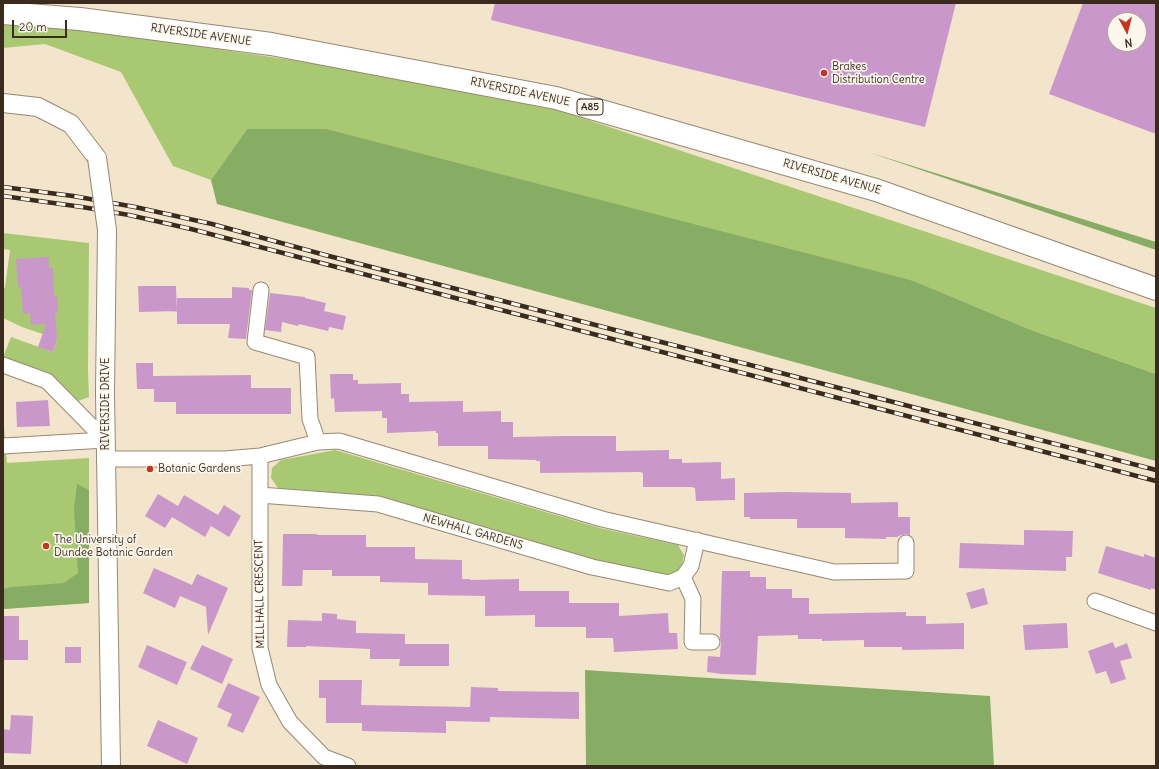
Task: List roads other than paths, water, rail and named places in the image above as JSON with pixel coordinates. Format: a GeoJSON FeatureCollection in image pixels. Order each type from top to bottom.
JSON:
{"type":"FeatureCollection","features":[{"type":"Feature","properties":{"kind":"main road","name":"RIVERSIDE AVENUE"},"geometry":{"type":"LineString","coordinates":[[3,13],[80,19],[271,44],[556,98],[876,190],[1156,289]]}},
{"type":"Feature","properties":{"kind":"street","name":"RIVERSIDE DRIVE"},"geometry":{"type":"LineString","coordinates":[[3,103],[38,107],[71,124],[97,158],[106,230],[105,440],[111,766]]}},
{"type":"Feature","properties":{"kind":"street"},"geometry":{"type":"LineString","coordinates":[[261,290],[254,342],[307,357],[310,419],[318,442]]}},
{"type":"Feature","properties":{"kind":"street"},"geometry":{"type":"LineString","coordinates":[[3,365],[47,381],[105,440]]}},
{"type":"Feature","properties":{"kind":"street"},"geometry":{"type":"LineString","coordinates":[[3,446],[105,440]]}},
{"type":"Feature","properties":{"kind":"street"},"geometry":{"type":"LineString","coordinates":[[106,459],[225,459],[260,456],[318,442],[339,441],[602,519],[834,572],[906,571],[906,543]]}},
{"type":"Feature","properties":{"kind":"street","name":"MILLHALL CRESCENT"},"geometry":{"type":"LineString","coordinates":[[260,456],[260,648],[269,685],[290,722],[324,757],[348,766]]}},
{"type":"Feature","properties":{"kind":"street","name":"NEWHALL GARDENS"},"geometry":{"type":"LineString","coordinates":[[260,495],[378,504],[592,567],[669,583],[683,577]]}},
{"type":"Feature","properties":{"kind":"street"},"geometry":{"type":"LineString","coordinates":[[697,540],[691,566],[683,577],[693,599],[692,642],[712,642]]}},
{"type":"Feature","properties":{"kind":"street"},"geometry":{"type":"LineString","coordinates":[[1096,601],[1156,623]]}},
{"type":"Feature","properties":{"kind":"railway"},"geometry":{"type":"LineString","coordinates":[[3,187],[73,196],[135,207],[212,224],[325,255],[1156,470]]}},
{"type":"Feature","properties":{"kind":"railway"},"geometry":{"type":"LineString","coordinates":[[3,196],[129,215],[191,229],[1156,481]]}},
{"type":"Feature","properties":{"kind":"place","name":"Brakes Distribution Centre"},"geometry":{"type":"Point","coordinates":[824,73]}},
{"type":"Feature","properties":{"kind":"place","name":"Botanic Gardens"},"geometry":{"type":"Point","coordinates":[150,469]}},
{"type":"Feature","properties":{"kind":"place","name":"The University of Dundee Botanic Garden"},"geometry":{"type":"Point","coordinates":[46,546]}}]}
